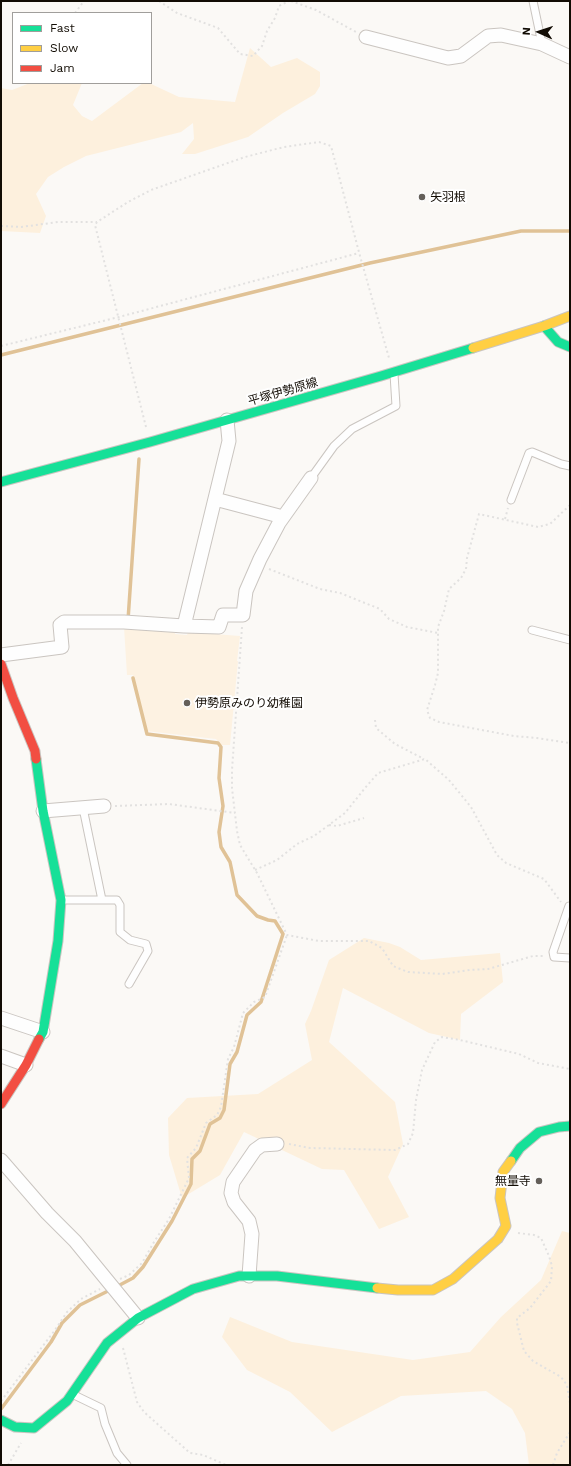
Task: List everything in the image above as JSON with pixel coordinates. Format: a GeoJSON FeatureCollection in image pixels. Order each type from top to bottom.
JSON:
{"type":"FeatureCollection","features":[{"type":"Feature","properties":{"kind":"street"},"geometry":{"type":"LineString","coordinates":[[366,37],[448,58],[462,56],[488,36],[501,35],[542,44],[570,57]]}},
{"type":"Feature","properties":{"kind":"street","name":"平塚伊勢原線"},"geometry":{"type":"LineString","coordinates":[[1,482],[150,442],[394,372],[544,326],[570,316]]}},
{"type":"Feature","properties":{"kind":"street"},"geometry":{"type":"LineString","coordinates":[[544,326],[558,342],[570,347]]}},
{"type":"Feature","properties":{"kind":"street"},"geometry":{"type":"LineString","coordinates":[[184,626],[229,441],[228,420]]}},
{"type":"Feature","properties":{"kind":"street"},"geometry":{"type":"LineString","coordinates":[[1,655],[62,647],[60,625],[64,622],[124,622],[219,627],[223,615],[243,615],[246,591],[258,564],[283,517],[311,478]]}},
{"type":"Feature","properties":{"kind":"street"},"geometry":{"type":"LineString","coordinates":[[215,499],[283,517]]}},
{"type":"Feature","properties":{"kind":"street"},"geometry":{"type":"LineString","coordinates":[[1,664],[35,751],[43,811],[61,900],[58,941],[43,1032],[26,1065],[1,1104]]}},
{"type":"Feature","properties":{"kind":"street"},"geometry":{"type":"LineString","coordinates":[[43,811],[104,806]]}},
{"type":"Feature","properties":{"kind":"street"},"geometry":{"type":"LineString","coordinates":[[1,1018],[43,1032]]}},
{"type":"Feature","properties":{"kind":"street"},"geometry":{"type":"LineString","coordinates":[[1,1056],[26,1065]]}},
{"type":"Feature","properties":{"kind":"street"},"geometry":{"type":"LineString","coordinates":[[1,1420],[15,1427],[34,1428],[67,1401],[107,1343],[138,1318],[193,1289],[239,1276],[277,1276],[398,1290],[434,1290],[453,1279],[498,1239],[503,1231],[506,1226],[500,1198],[503,1172],[520,1148],[539,1132],[570,1126]]}},
{"type":"Feature","properties":{"kind":"street"},"geometry":{"type":"LineString","coordinates":[[249,1276],[252,1234],[249,1221],[234,1202],[231,1193],[233,1182],[255,1150],[262,1145],[277,1144]]}},
{"type":"Feature","properties":{"kind":"street"},"geometry":{"type":"LineString","coordinates":[[1,1160],[47,1213],[75,1241],[138,1318]]}},
{"type":"Feature","properties":{"kind":"lane"},"geometry":{"type":"LineString","coordinates":[[533,1],[542,44]]}},
{"type":"Feature","properties":{"kind":"lane"},"geometry":{"type":"LineString","coordinates":[[311,478],[334,446],[352,429],[396,406],[394,372]]}},
{"type":"Feature","properties":{"kind":"lane"},"geometry":{"type":"LineString","coordinates":[[511,500],[529,453],[532,452],[561,464],[570,466]]}},
{"type":"Feature","properties":{"kind":"lane"},"geometry":{"type":"LineString","coordinates":[[532,630],[570,640]]}},
{"type":"Feature","properties":{"kind":"lane"},"geometry":{"type":"LineString","coordinates":[[83,808],[102,900]]}},
{"type":"Feature","properties":{"kind":"lane"},"geometry":{"type":"LineString","coordinates":[[61,900],[117,900],[120,905],[120,932],[130,940],[146,944],[148,951],[129,984]]}},
{"type":"Feature","properties":{"kind":"lane"},"geometry":{"type":"LineString","coordinates":[[569,906],[553,952],[554,957],[570,958]]}},
{"type":"Feature","properties":{"kind":"lane"},"geometry":{"type":"LineString","coordinates":[[72,1394],[101,1408],[105,1424],[117,1453],[127,1465]]}},
{"type":"Feature","properties":{"kind":"path"},"geometry":{"type":"LineString","coordinates":[[76,12],[84,1]]}},
{"type":"Feature","properties":{"kind":"path"},"geometry":{"type":"LineString","coordinates":[[159,1],[177,12],[218,28],[240,54],[252,56],[262,46],[267,31],[279,6],[290,1],[316,10],[366,37]]}},
{"type":"Feature","properties":{"kind":"path"},"geometry":{"type":"LineString","coordinates":[[1,226],[21,227],[58,222],[97,222],[128,202],[151,190],[246,157],[284,147],[319,142],[332,146],[359,254],[394,372]]}},
{"type":"Feature","properties":{"kind":"path"},"geometry":{"type":"LineString","coordinates":[[97,222],[95,225],[150,442]]}},
{"type":"Feature","properties":{"kind":"path"},"geometry":{"type":"LineString","coordinates":[[1,346],[119,317],[359,254]]}},
{"type":"Feature","properties":{"kind":"path"},"geometry":{"type":"LineString","coordinates":[[570,505],[550,524],[538,527],[479,514],[467,558],[466,569],[461,578],[449,589],[438,628],[438,673],[427,710],[430,718],[439,722],[514,736],[570,743]]}},
{"type":"Feature","properties":{"kind":"path"},"geometry":{"type":"LineString","coordinates":[[258,564],[320,589],[340,593],[380,609],[389,619],[407,627],[438,633]]}},
{"type":"Feature","properties":{"kind":"path"},"geometry":{"type":"LineString","coordinates":[[1,1401],[55,1330],[66,1312],[81,1299],[129,1275],[142,1263],[169,1219],[189,1178],[187,1158],[196,1148],[206,1123],[217,1115],[221,1107],[228,1059],[234,1047],[243,1013],[254,1002],[265,997],[287,935],[255,870],[240,845],[235,812],[232,788],[232,770],[243,615]]}},
{"type":"Feature","properties":{"kind":"path"},"geometry":{"type":"LineString","coordinates":[[375,720],[376,728],[395,744],[425,760],[450,780],[471,807],[496,855],[506,863],[544,879],[561,902],[569,906]]}},
{"type":"Feature","properties":{"kind":"path"},"geometry":{"type":"LineString","coordinates":[[255,870],[277,860],[297,844],[314,836],[345,813],[378,773],[425,760]]}},
{"type":"Feature","properties":{"kind":"path"},"geometry":{"type":"LineString","coordinates":[[104,806],[169,804],[235,812]]}},
{"type":"Feature","properties":{"kind":"path"},"geometry":{"type":"LineString","coordinates":[[329,825],[337,826],[364,818]]}},
{"type":"Feature","properties":{"kind":"path"},"geometry":{"type":"LineString","coordinates":[[287,935],[319,941],[369,941],[382,948],[393,966],[408,972],[442,974],[488,969],[532,956],[554,957]]}},
{"type":"Feature","properties":{"kind":"path"},"geometry":{"type":"LineString","coordinates":[[277,1144],[288,1144],[310,1148],[395,1150],[408,1144],[413,1133],[416,1100],[422,1070],[435,1042],[442,1037],[512,1052],[538,1063],[570,1069]]}},
{"type":"Feature","properties":{"kind":"path"},"geometry":{"type":"LineString","coordinates":[[503,1231],[534,1235],[541,1238],[549,1256],[552,1266],[551,1281],[530,1308],[517,1318],[517,1324],[524,1351],[533,1361],[561,1377],[567,1385],[568,1402],[570,1404]]}},
{"type":"Feature","properties":{"kind":"path"},"geometry":{"type":"LineString","coordinates":[[119,1333],[137,1402],[144,1412],[190,1453],[203,1455],[226,1465]]}},
{"type":"Feature","properties":{"kind":"path"},"geometry":{"type":"LineString","coordinates":[[8,1465],[30,1428]]}},
{"type":"Feature","properties":{"kind":"path"},"geometry":{"type":"LineString","coordinates":[[553,1465],[557,1453],[570,1432]]}},
{"type":"Feature","properties":{"kind":"shaded area"},"geometry":{"type":"Polygon","coordinates":[[[250,48],[271,67],[297,58],[320,72],[320,86],[315,94],[283,113],[248,137],[195,154],[182,154],[194,139],[193,123],[181,132],[86,156],[48,177],[36,194],[46,216],[40,233],[1,231],[1,88],[12,90],[27,84],[82,84],[73,105],[82,116],[92,121],[142,84],[151,84],[179,97],[235,102],[250,48]]]}},
{"type":"Feature","properties":{"kind":"shaded area","name":"伊勢原みのり幼稚園"},"geometry":{"type":"Polygon","coordinates":[[[124,627],[175,631],[175,634],[187,635],[188,632],[240,636],[230,745],[221,745],[216,739],[146,731],[133,675],[127,675],[124,627]]]}},
{"type":"Feature","properties":{"kind":"shaded area"},"geometry":{"type":"Polygon","coordinates":[[[364,938],[389,943],[400,947],[421,960],[500,953],[503,982],[461,1014],[460,1040],[429,1033],[343,988],[329,1042],[395,1102],[403,1144],[388,1177],[409,1217],[379,1229],[344,1170],[322,1169],[244,1132],[220,1175],[182,1198],[169,1155],[168,1118],[187,1098],[258,1094],[312,1060],[305,1024],[329,960],[364,938]]]}},
{"type":"Feature","properties":{"kind":"shaded area"},"geometry":{"type":"Polygon","coordinates":[[[562,1231],[570,1233],[570,1465],[529,1465],[525,1433],[512,1409],[486,1391],[401,1396],[332,1432],[290,1392],[247,1370],[222,1337],[230,1317],[292,1342],[413,1360],[470,1352],[501,1317],[541,1280],[562,1231]]]}},
{"type":"Feature","properties":{"kind":"waterway"},"geometry":{"type":"LineString","coordinates":[[1,355],[370,263],[521,231],[570,231]]}},
{"type":"Feature","properties":{"kind":"waterway"},"geometry":{"type":"LineString","coordinates":[[128,620],[139,459]]}},
{"type":"Feature","properties":{"kind":"waterway"},"geometry":{"type":"LineString","coordinates":[[116,1287],[133,1278],[143,1267],[172,1221],[191,1184],[192,1159],[200,1151],[210,1124],[220,1118],[224,1110],[230,1064],[237,1052],[247,1015],[261,1002],[283,934],[275,921],[257,916],[237,895],[230,862],[221,847],[219,832],[223,806],[219,778],[221,747],[218,743],[147,734],[133,678]]}},
{"type":"Feature","properties":{"kind":"waterway"},"geometry":{"type":"LineString","coordinates":[[1,1409],[51,1342],[62,1323],[80,1305],[110,1290]]}},
{"type":"Feature","properties":{"kind":"traffic: fast"},"geometry":{"type":"LineString","coordinates":[[544,326],[558,342],[570,347]]}},
{"type":"Feature","properties":{"kind":"traffic: fast"},"geometry":{"type":"LineString","coordinates":[[1,482],[150,442],[473,348]]}},
{"type":"Feature","properties":{"kind":"traffic: fast"},"geometry":{"type":"LineString","coordinates":[[36,759],[43,811],[61,900],[58,941],[43,1032],[39,1039]]}},
{"type":"Feature","properties":{"kind":"traffic: fast"},"geometry":{"type":"LineString","coordinates":[[511,1161],[520,1148],[539,1132],[570,1126]]}},
{"type":"Feature","properties":{"kind":"traffic: fast"},"geometry":{"type":"LineString","coordinates":[[1,1420],[15,1427],[34,1428],[67,1401],[107,1343],[138,1318],[193,1289],[239,1276],[277,1276],[377,1288]]}},
{"type":"Feature","properties":{"kind":"traffic: slow"},"geometry":{"type":"LineString","coordinates":[[473,348],[544,326],[570,316]]}},
{"type":"Feature","properties":{"kind":"traffic: slow"},"geometry":{"type":"LineString","coordinates":[[377,1288],[398,1290],[433,1290],[453,1279],[498,1239],[506,1226],[500,1198],[503,1172],[511,1161]]}},
{"type":"Feature","properties":{"kind":"traffic: jam"},"geometry":{"type":"LineString","coordinates":[[1,664],[35,751],[36,759]]}},
{"type":"Feature","properties":{"kind":"traffic: jam"},"geometry":{"type":"LineString","coordinates":[[1,1104],[26,1065],[39,1039]]}},
{"type":"Feature","properties":{"kind":"place","name":"矢羽根"},"geometry":{"type":"Point","coordinates":[422,197]}},
{"type":"Feature","properties":{"kind":"place","name":"伊勢原みのり幼稚園"},"geometry":{"type":"Point","coordinates":[187,703]}},
{"type":"Feature","properties":{"kind":"place","name":"無量寺"},"geometry":{"type":"Point","coordinates":[539,1181]}}]}
